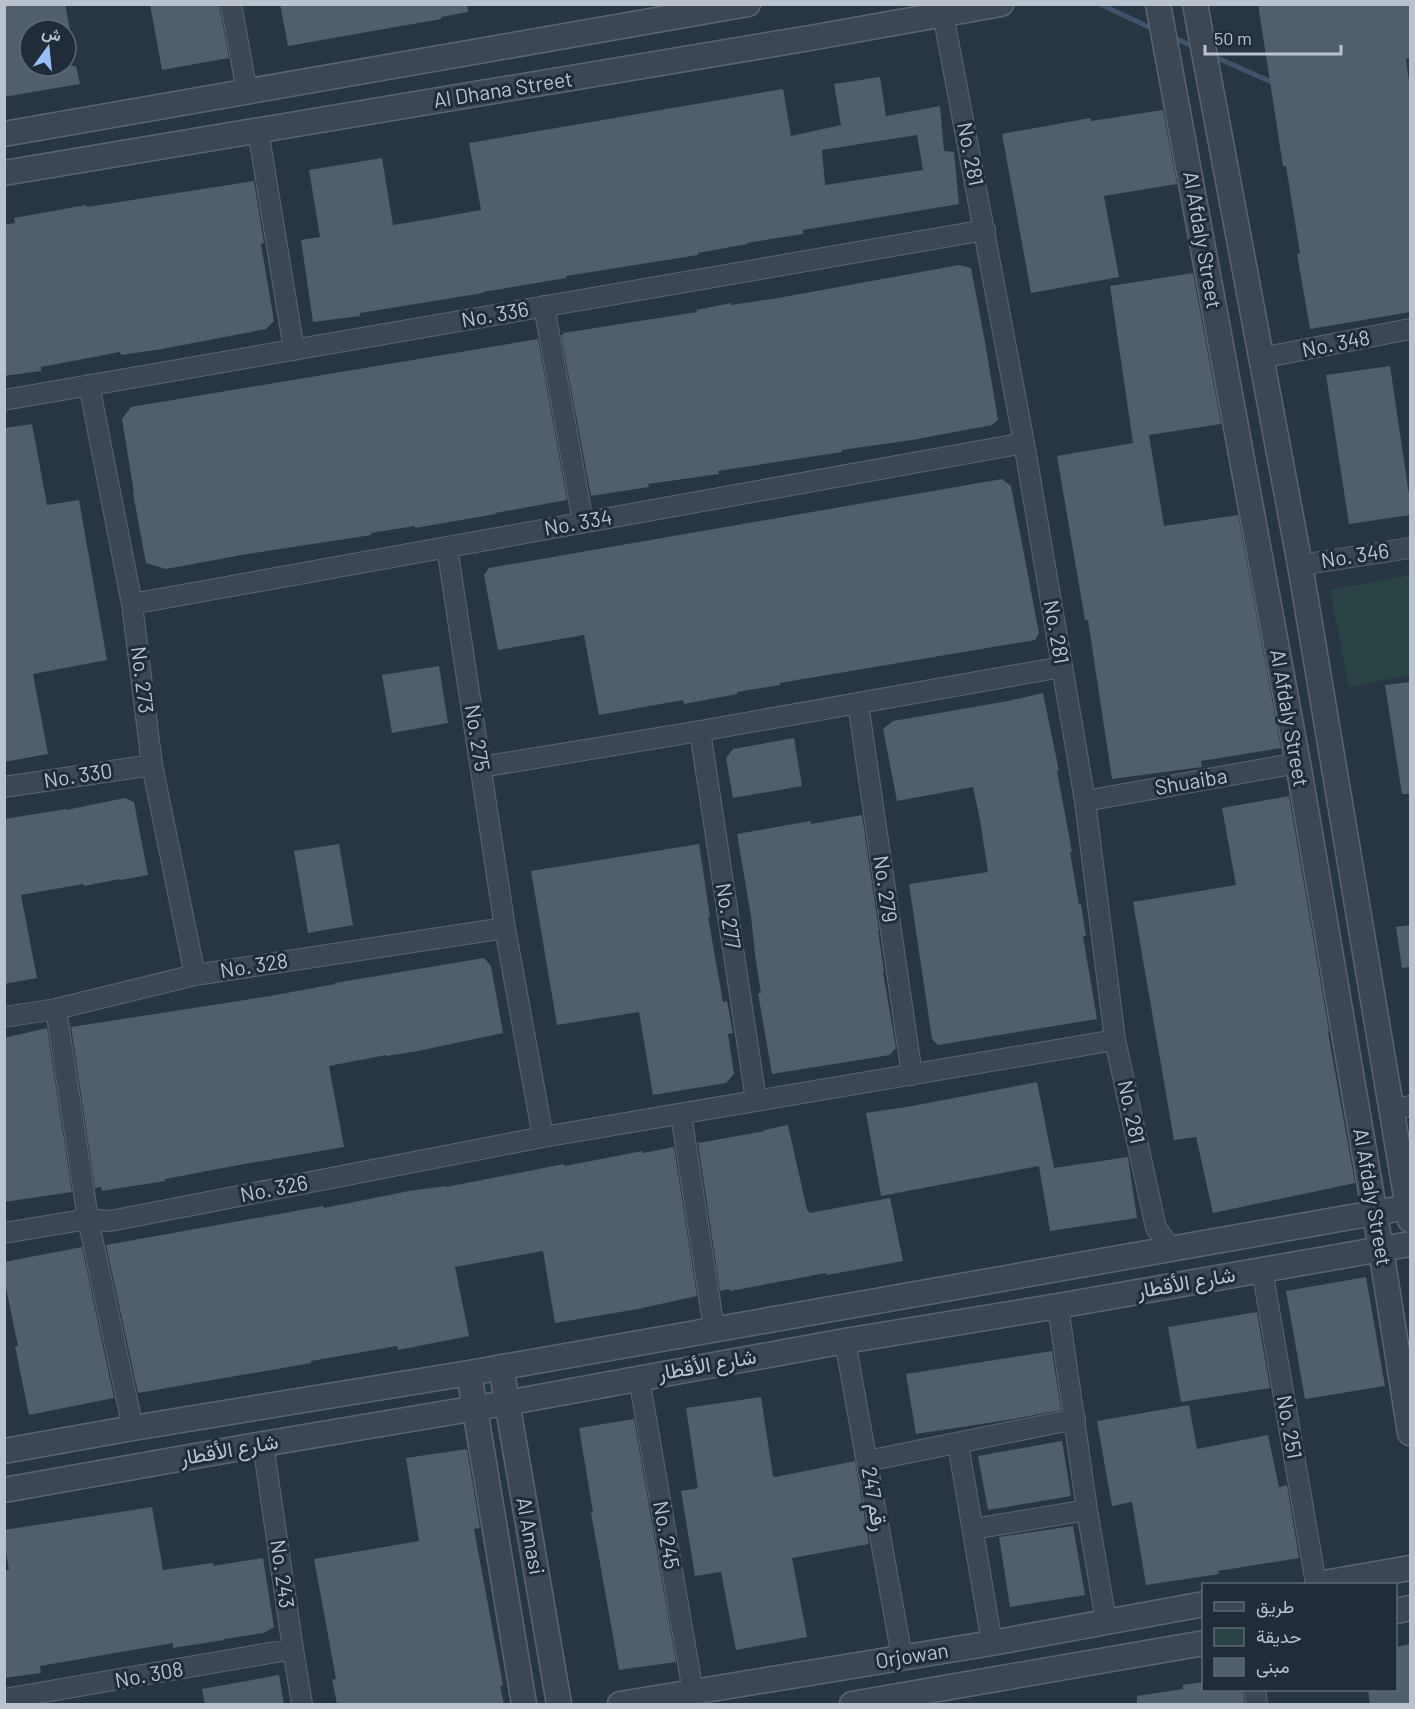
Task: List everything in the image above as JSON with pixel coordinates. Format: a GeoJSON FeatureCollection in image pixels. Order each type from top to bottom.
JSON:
{"type":"FeatureCollection","features":[{"type":"Feature","properties":{"kind":"street"},"geometry":{"type":"LineString","coordinates":[[231,4],[247,92]]}},
{"type":"Feature","properties":{"kind":"street","name":"Al Dhana Street"},"geometry":{"type":"LineString","coordinates":[[4,134],[748,4]]}},
{"type":"Feature","properties":{"kind":"street","name":"Al Dhana Street"},"geometry":{"type":"LineString","coordinates":[[4,173],[1001,4]]}},
{"type":"Feature","properties":{"kind":"street","name":"Al Afdaly Street"},"geometry":{"type":"LineString","coordinates":[[1158,4],[1298,763],[1410,1433]]}},
{"type":"Feature","properties":{"kind":"street","name":"Al Afdaly Street"},"geometry":{"type":"LineString","coordinates":[[1195,4],[1402,1108],[1409,1213]]}},
{"type":"Feature","properties":{"kind":"street","name":"No. 281"},"geometry":{"type":"LineString","coordinates":[[943,14],[1024,443],[1085,801],[1114,1040],[1156,1228],[1170,1248]]}},
{"type":"Feature","properties":{"kind":"street"},"geometry":{"type":"LineString","coordinates":[[258,130],[294,350]]}},
{"type":"Feature","properties":{"kind":"street","name":"No. 336"},"geometry":{"type":"LineString","coordinates":[[4,400],[985,230]]}},
{"type":"Feature","properties":{"kind":"street"},"geometry":{"type":"LineString","coordinates":[[544,306],[583,522]]}},
{"type":"Feature","properties":{"kind":"street","name":"No. 348"},"geometry":{"type":"LineString","coordinates":[[1261,358],[1410,329]]}},
{"type":"Feature","properties":{"kind":"street","name":"No. 273"},"geometry":{"type":"LineString","coordinates":[[89,386],[132,604],[152,765],[195,975]]}},
{"type":"Feature","properties":{"kind":"street","name":"No. 334"},"geometry":{"type":"LineString","coordinates":[[132,604],[1024,443]]}},
{"type":"Feature","properties":{"kind":"street","name":"No. 275"},"geometry":{"type":"LineString","coordinates":[[447,548],[505,928],[543,1137]]}},
{"type":"Feature","properties":{"kind":"street","name":"No. 346"},"geometry":{"type":"LineString","coordinates":[[1300,565],[1410,548]]}},
{"type":"Feature","properties":{"kind":"street"},"geometry":{"type":"LineString","coordinates":[[482,767],[1062,668]]}},
{"type":"Feature","properties":{"kind":"street","name":"No. 279"},"geometry":{"type":"LineString","coordinates":[[858,704],[912,1075]]}},
{"type":"Feature","properties":{"kind":"street","name":"No. 277"},"geometry":{"type":"LineString","coordinates":[[700,731],[756,1100]]}},
{"type":"Feature","properties":{"kind":"street","name":"Shuaiba"},"geometry":{"type":"LineString","coordinates":[[1085,801],[1298,763]]}},
{"type":"Feature","properties":{"kind":"street","name":"No. 330"},"geometry":{"type":"LineString","coordinates":[[4,787],[152,765]]}},
{"type":"Feature","properties":{"kind":"street","name":"No. 328"},"geometry":{"type":"LineString","coordinates":[[4,1017],[56,1009],[195,975],[505,928]]}},
{"type":"Feature","properties":{"kind":"street"},"geometry":{"type":"LineString","coordinates":[[56,1009],[88,1219],[133,1428]]}},
{"type":"Feature","properties":{"kind":"street","name":"No. 326"},"geometry":{"type":"LineString","coordinates":[[4,1233],[88,1219],[110,1221],[543,1137],[1114,1040]]}},
{"type":"Feature","properties":{"kind":"street"},"geometry":{"type":"LineString","coordinates":[[681,1114],[714,1329]]}},
{"type":"Feature","properties":{"kind":"street","name":"شارع الأقطار"},"geometry":{"type":"LineString","coordinates":[[4,1451],[501,1367],[1374,1212],[1409,1213]]}},
{"type":"Feature","properties":{"kind":"street","name":"شارع الأقطار"},"geometry":{"type":"LineString","coordinates":[[4,1490],[263,1443],[506,1403],[845,1341],[1410,1244]]}},
{"type":"Feature","properties":{"kind":"street","name":"No. 251"},"geometry":{"type":"LineString","coordinates":[[1262,1269],[1317,1583]]}},
{"type":"Feature","properties":{"kind":"street"},"geometry":{"type":"LineString","coordinates":[[1058,1306],[1087,1510],[1106,1621]]}},
{"type":"Feature","properties":{"kind":"street","name":"رقم 247"},"geometry":{"type":"LineString","coordinates":[[845,1341],[902,1657]]}},
{"type":"Feature","properties":{"kind":"street","name":"Al Amasi"},"geometry":{"type":"LineString","coordinates":[[501,1367],[559,1704]]}},
{"type":"Feature","properties":{"kind":"street","name":"Al Amasi"},"geometry":{"type":"LineString","coordinates":[[470,1372],[524,1704]]}},
{"type":"Feature","properties":{"kind":"street","name":"No. 245"},"geometry":{"type":"LineString","coordinates":[[639,1378],[693,1692]]}},
{"type":"Feature","properties":{"kind":"street"},"geometry":{"type":"LineString","coordinates":[[867,1461],[1075,1419]]}},
{"type":"Feature","properties":{"kind":"street","name":"No. 243"},"geometry":{"type":"LineString","coordinates":[[263,1443],[302,1704]]}},
{"type":"Feature","properties":{"kind":"street"},"geometry":{"type":"LineString","coordinates":[[958,1444],[992,1642]]}},
{"type":"Feature","properties":{"kind":"street"},"geometry":{"type":"LineString","coordinates":[[973,1529],[1087,1510]]}},
{"type":"Feature","properties":{"kind":"street"},"geometry":{"type":"LineString","coordinates":[[1323,1583],[1410,1568]]}},
{"type":"Feature","properties":{"kind":"street","name":"Orjowan"},"geometry":{"type":"LineString","coordinates":[[620,1704],[1202,1604]]}},
{"type":"Feature","properties":{"kind":"street","name":"Orjowan"},"geometry":{"type":"LineString","coordinates":[[852,1704],[1202,1644]]}},
{"type":"Feature","properties":{"kind":"street","name":"No. 308"},"geometry":{"type":"LineString","coordinates":[[4,1699],[85,1695],[292,1649]]}},
{"type":"Feature","properties":{"kind":"green space"},"geometry":{"type":"Polygon","coordinates":[[[1410,575],[1410,675],[1349,687],[1330,590],[1410,575]]]}},
{"type":"Feature","properties":{"kind":"building"},"geometry":{"type":"Polygon","coordinates":[[[4,4],[65,4],[68,18],[18,18],[18,78],[78,78],[78,75],[80,84],[4,97],[4,4]]]}},
{"type":"Feature","properties":{"kind":"building"},"geometry":{"type":"Polygon","coordinates":[[[150,4],[219,4],[229,58],[162,70],[150,4]]]}},
{"type":"Feature","properties":{"kind":"building"},"geometry":{"type":"Polygon","coordinates":[[[280,4],[467,4],[468,12],[441,17],[441,19],[288,46],[280,4]]]}},
{"type":"Feature","properties":{"kind":"building"},"geometry":{"type":"Polygon","coordinates":[[[1258,4],[1410,4],[1410,58],[1406,59],[1410,89],[1410,312],[1310,329],[1297,254],[1300,253],[1286,166],[1283,166],[1258,4]]]}},
{"type":"Feature","properties":{"kind":"building"},"geometry":{"type":"Polygon","coordinates":[[[880,77],[886,116],[940,106],[944,151],[954,152],[959,204],[803,230],[803,234],[747,243],[698,253],[698,255],[360,313],[360,316],[313,322],[301,240],[320,237],[309,170],[382,158],[393,225],[430,219],[481,210],[469,143],[783,89],[791,136],[841,125],[834,84],[880,77]],[[917,135],[822,150],[825,185],[923,170],[917,135]]]}},
{"type":"Feature","properties":{"kind":"building"},"geometry":{"type":"Polygon","coordinates":[[[1163,110],[1177,184],[1104,196],[1119,277],[1031,293],[1002,134],[1090,118],[1091,121],[1163,110]]]}},
{"type":"Feature","properties":{"kind":"building"},"geometry":{"type":"Polygon","coordinates":[[[254,181],[264,243],[261,244],[274,321],[266,329],[162,349],[121,355],[120,352],[41,367],[41,371],[4,376],[4,225],[15,223],[14,218],[86,205],[87,207],[254,181]]]}},
{"type":"Feature","properties":{"kind":"building"},"geometry":{"type":"Polygon","coordinates":[[[959,265],[971,268],[998,420],[992,425],[718,471],[719,474],[648,484],[649,487],[591,496],[561,335],[563,333],[697,312],[696,310],[731,303],[731,305],[778,298],[959,265]]]}},
{"type":"Feature","properties":{"kind":"building"},"geometry":{"type":"Polygon","coordinates":[[[1193,273],[1221,424],[1149,435],[1164,526],[1238,515],[1281,748],[1201,761],[1202,767],[1112,779],[1088,620],[1085,620],[1057,456],[1133,443],[1110,286],[1193,273]]]}},
{"type":"Feature","properties":{"kind":"building"},"geometry":{"type":"Polygon","coordinates":[[[538,339],[567,500],[415,528],[415,526],[371,533],[371,535],[166,569],[146,563],[122,419],[131,407],[538,339]]]}},
{"type":"Feature","properties":{"kind":"building"},"geometry":{"type":"Polygon","coordinates":[[[1390,366],[1410,501],[1410,515],[1349,524],[1326,375],[1390,366]]]}},
{"type":"Feature","properties":{"kind":"building"},"geometry":{"type":"Polygon","coordinates":[[[32,424],[47,505],[79,500],[107,660],[33,674],[48,754],[4,762],[4,428],[32,424]]]}},
{"type":"Feature","properties":{"kind":"building"},"geometry":{"type":"Polygon","coordinates":[[[1002,479],[1011,486],[1039,633],[1035,640],[780,683],[780,685],[684,704],[683,700],[599,715],[584,635],[498,650],[484,575],[489,568],[1002,479]]]}},
{"type":"Feature","properties":{"kind":"building"},"geometry":{"type":"Polygon","coordinates":[[[439,666],[448,723],[392,733],[382,675],[439,666]]]}},
{"type":"Feature","properties":{"kind":"building"},"geometry":{"type":"Polygon","coordinates":[[[1410,682],[1410,794],[1402,794],[1385,685],[1410,682]]]}},
{"type":"Feature","properties":{"kind":"building"},"geometry":{"type":"Polygon","coordinates":[[[1043,693],[1059,771],[1057,771],[1079,905],[1081,904],[1086,936],[1083,936],[1097,1019],[938,1045],[932,1039],[909,884],[988,872],[980,820],[973,787],[897,801],[883,729],[893,721],[1043,693]]]}},
{"type":"Feature","properties":{"kind":"building"},"geometry":{"type":"Polygon","coordinates":[[[794,738],[802,786],[733,798],[726,758],[733,749],[794,738]]]}},
{"type":"Feature","properties":{"kind":"building"},"geometry":{"type":"Polygon","coordinates":[[[1289,796],[1355,1183],[1213,1213],[1196,1137],[1174,1140],[1133,902],[1236,885],[1222,808],[1289,796]]]}},
{"type":"Feature","properties":{"kind":"building"},"geometry":{"type":"Polygon","coordinates":[[[125,798],[134,802],[148,875],[21,895],[37,978],[4,984],[4,819],[125,798]]]}},
{"type":"Feature","properties":{"kind":"building"},"geometry":{"type":"Polygon","coordinates":[[[862,815],[883,972],[896,1048],[890,1055],[772,1074],[758,993],[761,993],[751,916],[737,834],[862,815]]]}},
{"type":"Feature","properties":{"kind":"building"},"geometry":{"type":"Polygon","coordinates":[[[339,844],[353,925],[308,933],[294,851],[339,844]]]}},
{"type":"Feature","properties":{"kind":"building"},"geometry":{"type":"Polygon","coordinates":[[[699,844],[710,917],[708,917],[723,1002],[727,1001],[733,1033],[728,1034],[734,1074],[726,1083],[653,1095],[639,1012],[557,1025],[531,871],[699,844]]]}},
{"type":"Feature","properties":{"kind":"building"},"geometry":{"type":"Polygon","coordinates":[[[1410,925],[1410,967],[1402,968],[1396,927],[1410,925]]]}},
{"type":"Feature","properties":{"kind":"building"},"geometry":{"type":"Polygon","coordinates":[[[484,958],[491,966],[503,1033],[418,1051],[329,1066],[344,1147],[165,1179],[165,1181],[102,1191],[101,1187],[95,1188],[71,1027],[270,996],[484,958]]]}},
{"type":"Feature","properties":{"kind":"building"},"geometry":{"type":"Polygon","coordinates":[[[47,1028],[72,1192],[4,1202],[4,1038],[47,1028]]]}},
{"type":"Feature","properties":{"kind":"building"},"geometry":{"type":"Polygon","coordinates":[[[1037,1082],[1054,1168],[1128,1157],[1137,1218],[1050,1231],[1039,1166],[881,1196],[866,1113],[1037,1082]]]}},
{"type":"Feature","properties":{"kind":"building"},"geometry":{"type":"Polygon","coordinates":[[[788,1125],[809,1213],[890,1198],[903,1261],[720,1291],[698,1143],[788,1125]]]}},
{"type":"Feature","properties":{"kind":"building"},"geometry":{"type":"Polygon","coordinates":[[[674,1147],[697,1296],[555,1323],[543,1251],[455,1267],[469,1336],[398,1350],[397,1346],[138,1393],[106,1245],[323,1206],[324,1208],[409,1191],[446,1187],[564,1164],[565,1166],[674,1147]]]}},
{"type":"Feature","properties":{"kind":"building"},"geometry":{"type":"Polygon","coordinates":[[[82,1247],[114,1398],[29,1415],[15,1346],[18,1346],[4,1278],[4,1262],[82,1247]]]}},
{"type":"Feature","properties":{"kind":"building"},"geometry":{"type":"Polygon","coordinates":[[[1366,1277],[1385,1386],[1305,1399],[1286,1291],[1366,1277]]]}},
{"type":"Feature","properties":{"kind":"building"},"geometry":{"type":"Polygon","coordinates":[[[1257,1312],[1270,1388],[1181,1402],[1168,1327],[1257,1312]]]}},
{"type":"Feature","properties":{"kind":"building"},"geometry":{"type":"Polygon","coordinates":[[[1052,1351],[1061,1410],[916,1434],[906,1374],[1052,1351]]]}},
{"type":"Feature","properties":{"kind":"building"},"geometry":{"type":"Polygon","coordinates":[[[761,1397],[773,1476],[855,1461],[869,1544],[792,1558],[807,1637],[736,1650],[721,1572],[695,1576],[681,1491],[698,1488],[686,1408],[761,1397]]]}},
{"type":"Feature","properties":{"kind":"building"},"geometry":{"type":"Polygon","coordinates":[[[1189,1405],[1197,1449],[1268,1435],[1279,1487],[1287,1485],[1299,1558],[1218,1571],[1219,1574],[1146,1585],[1132,1502],[1112,1506],[1097,1421],[1189,1405]]]}},
{"type":"Feature","properties":{"kind":"building"},"geometry":{"type":"Polygon","coordinates":[[[634,1419],[676,1662],[619,1670],[591,1513],[593,1512],[579,1428],[634,1419]]]}},
{"type":"Feature","properties":{"kind":"building"},"geometry":{"type":"Polygon","coordinates":[[[1062,1441],[1071,1496],[988,1510],[978,1456],[1062,1441]]]}},
{"type":"Feature","properties":{"kind":"building"},"geometry":{"type":"Polygon","coordinates":[[[467,1449],[480,1528],[474,1529],[503,1685],[500,1686],[504,1704],[337,1704],[332,1680],[336,1679],[314,1559],[419,1541],[406,1458],[467,1449]]]}},
{"type":"Feature","properties":{"kind":"building"},"geometry":{"type":"Polygon","coordinates":[[[152,1507],[163,1570],[213,1563],[213,1566],[263,1558],[274,1627],[264,1633],[224,1640],[173,1648],[173,1643],[40,1666],[41,1673],[4,1678],[4,1570],[9,1570],[4,1530],[152,1507]]]}},
{"type":"Feature","properties":{"kind":"building"},"geometry":{"type":"Polygon","coordinates":[[[1073,1526],[1085,1595],[1010,1607],[999,1537],[1073,1526]]]}},
{"type":"Feature","properties":{"kind":"building"},"geometry":{"type":"Polygon","coordinates":[[[1410,1644],[1410,1704],[1370,1704],[1368,1691],[1397,1691],[1397,1647],[1410,1644]]]}},
{"type":"Feature","properties":{"kind":"building"},"geometry":{"type":"Polygon","coordinates":[[[279,1675],[284,1704],[205,1704],[202,1689],[279,1675]]]}},
{"type":"Feature","properties":{"kind":"building"},"geometry":{"type":"Polygon","coordinates":[[[1202,1682],[1202,1691],[1243,1691],[1245,1704],[1137,1704],[1137,1696],[1183,1689],[1183,1685],[1202,1682]]]}},
{"type":"Feature","properties":{"kind":"waterway"},"geometry":{"type":"LineString","coordinates":[[1100,4],[1155,30]]}},
{"type":"Feature","properties":{"kind":"waterway"},"geometry":{"type":"LineString","coordinates":[[1172,37],[1197,48]]}},
{"type":"Feature","properties":{"kind":"waterway"},"geometry":{"type":"LineString","coordinates":[[1213,56],[1276,84]]}}]}
